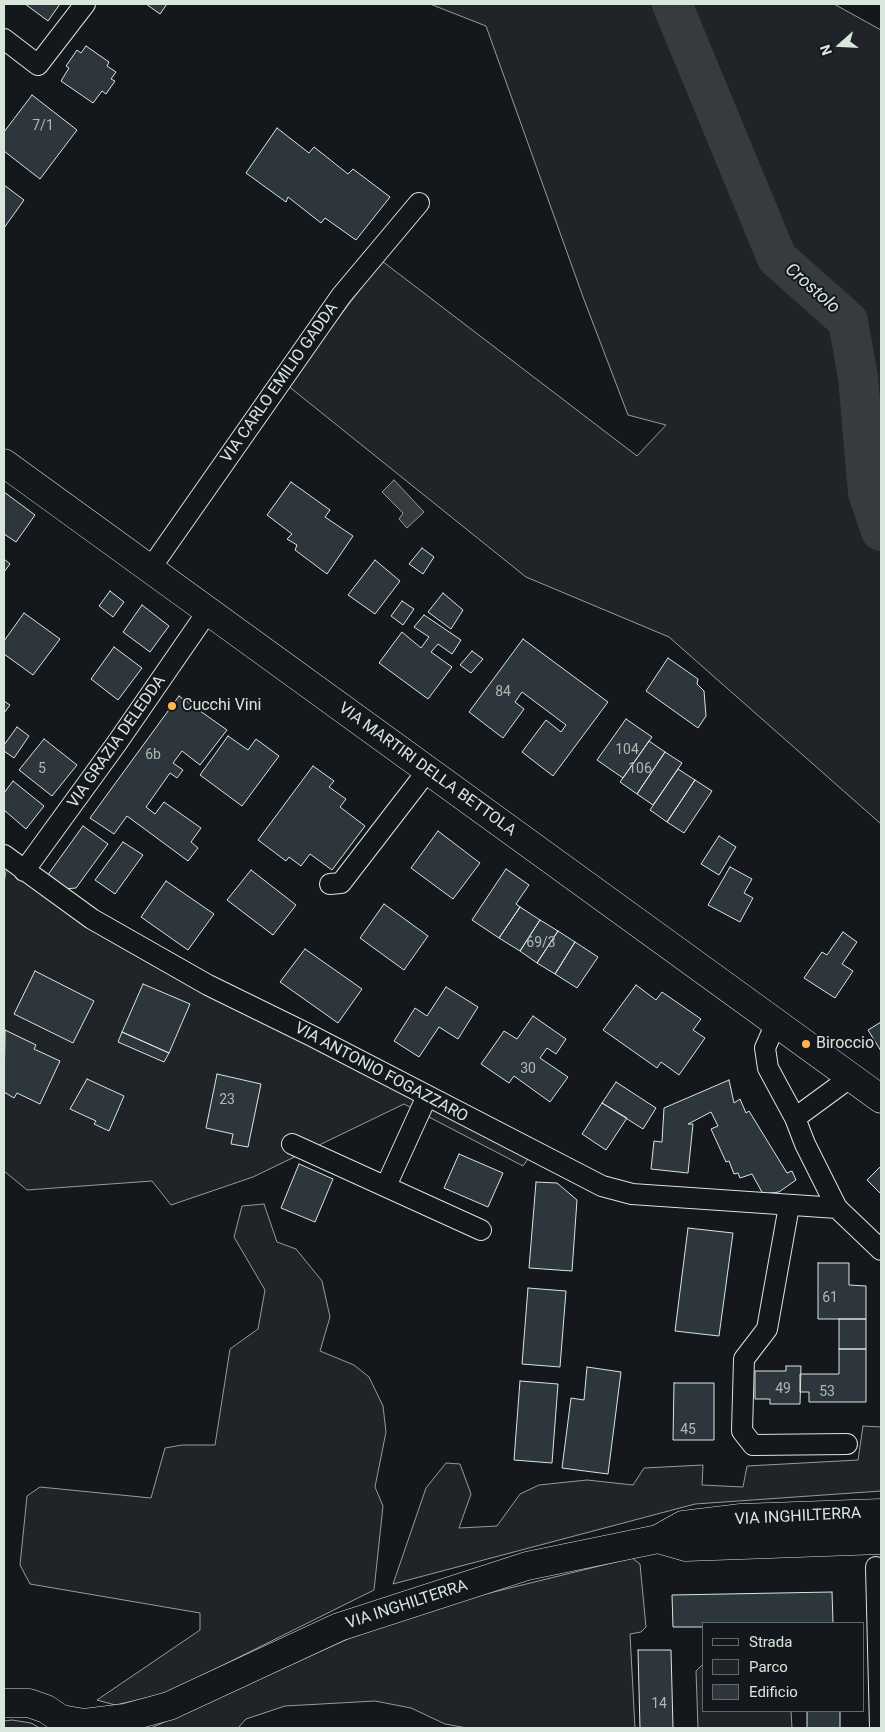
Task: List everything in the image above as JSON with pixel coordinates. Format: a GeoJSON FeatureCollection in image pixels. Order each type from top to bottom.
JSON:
{"type":"FeatureCollection","features":[{"type":"Feature","properties":{"kind":"main road","name":"VIA MARTIRI DELLA BETTOLA"},"geometry":{"type":"LineString","coordinates":[[4,463],[881,1099]]}},
{"type":"Feature","properties":{"kind":"main road","name":"VIA INGHILTERRA"},"geometry":{"type":"LineString","coordinates":[[4,1702],[29,1703],[46,1709],[65,1724],[125,1718],[169,1706],[339,1627],[527,1566],[658,1538],[683,1525],[741,1518],[881,1513]]}},
{"type":"Feature","properties":{"kind":"main road","name":"VIA INGHILTERRA"},"geometry":{"type":"LineString","coordinates":[[658,1538],[686,1547],[881,1540]]}},
{"type":"Feature","properties":{"kind":"main road","name":"VIA INGHILTERRA"},"geometry":{"type":"LineString","coordinates":[[140,1728],[169,1706]]}},
{"type":"Feature","properties":{"kind":"street"},"geometry":{"type":"LineString","coordinates":[[4,39],[38,65],[85,4]]}},
{"type":"Feature","properties":{"kind":"street","name":"VIA CARLO EMILIO GADDA"},"geometry":{"type":"LineString","coordinates":[[150,569],[341,296],[419,203]]}},
{"type":"Feature","properties":{"kind":"street","name":"VIA GRAZIA DELEDDA"},"geometry":{"type":"LineString","coordinates":[[24,871],[117,743],[208,611]]}},
{"type":"Feature","properties":{"kind":"street"},"geometry":{"type":"LineString","coordinates":[[330,884],[341,883],[428,770]]}},
{"type":"Feature","properties":{"kind":"street","name":"VIA ANTONIO FOGAZZARO"},"geometry":{"type":"LineString","coordinates":[[4,855],[92,919],[208,985],[312,1036],[572,1173],[617,1192],[788,1206],[836,1208]]}},
{"type":"Feature","properties":{"kind":"street"},"geometry":{"type":"LineString","coordinates":[[776,1023],[765,1048],[768,1068],[796,1118],[805,1144],[836,1208],[881,1250]]}},
{"type":"Feature","properties":{"kind":"street"},"geometry":{"type":"LineString","coordinates":[[796,1118],[851,1077]]}},
{"type":"Feature","properties":{"kind":"street"},"geometry":{"type":"LineString","coordinates":[[386,1186],[427,1096]]}},
{"type":"Feature","properties":{"kind":"street"},"geometry":{"type":"LineString","coordinates":[[292,1144],[481,1230]]}},
{"type":"Feature","properties":{"kind":"street"},"geometry":{"type":"LineString","coordinates":[[788,1206],[767,1329],[744,1360],[742,1431],[753,1445],[847,1444]]}},
{"type":"Feature","properties":{"kind":"street"},"geometry":{"type":"LineString","coordinates":[[876,1567],[880,1728]]}},
{"type":"Feature","properties":{"kind":"green space"},"geometry":{"type":"Polygon","coordinates":[[[430,4],[834,4],[881,30],[881,824],[669,637],[526,577],[287,385],[382,261],[637,456],[666,425],[628,415],[583,297],[486,26],[430,4]]]}},
{"type":"Feature","properties":{"kind":"green space"},"geometry":{"type":"Polygon","coordinates":[[[13,862],[61,898],[533,1152],[523,1166],[404,1104],[253,1177],[171,1205],[152,1181],[27,1190],[4,1171],[4,883],[6,871],[13,862]]]}},
{"type":"Feature","properties":{"kind":"green space"},"geometry":{"type":"Polygon","coordinates":[[[264,1204],[277,1242],[296,1249],[322,1281],[330,1317],[320,1351],[354,1365],[369,1377],[383,1406],[386,1432],[375,1487],[383,1506],[374,1590],[165,1694],[115,1705],[97,1700],[200,1630],[200,1613],[30,1584],[20,1565],[27,1496],[40,1487],[151,1498],[165,1448],[182,1445],[215,1445],[230,1349],[258,1329],[265,1290],[234,1237],[242,1206],[264,1204]]]}},
{"type":"Feature","properties":{"kind":"green space"},"geometry":{"type":"Polygon","coordinates":[[[863,1426],[881,1427],[881,1491],[695,1504],[393,1584],[426,1488],[446,1463],[460,1464],[471,1494],[459,1528],[497,1526],[520,1494],[539,1485],[587,1480],[633,1485],[644,1468],[703,1465],[702,1485],[743,1487],[747,1466],[858,1460],[863,1426]]]}},
{"type":"Feature","properties":{"kind":"green space"},"geometry":{"type":"Polygon","coordinates":[[[632,1558],[640,1564],[646,1627],[641,1632],[630,1634],[635,1728],[467,1728],[445,1724],[411,1708],[375,1701],[285,1706],[246,1719],[238,1728],[151,1728],[350,1638],[453,1602],[632,1558]]]}},
{"type":"Feature","properties":{"kind":"green space"},"geometry":{"type":"Polygon","coordinates":[[[702,1665],[702,1712],[791,1712],[792,1728],[698,1728],[696,1671],[702,1665]]]}},
{"type":"Feature","properties":{"kind":"green space"},"geometry":{"type":"Polygon","coordinates":[[[12,1720],[31,1723],[40,1728],[4,1728],[4,1721],[12,1720]]]}},
{"type":"Feature","properties":{"kind":"shaded area"},"geometry":{"type":"Polygon","coordinates":[[[394,480],[424,512],[407,528],[399,519],[403,513],[382,492],[394,480]]]}},
{"type":"Feature","properties":{"kind":"building"},"geometry":{"type":"Polygon","coordinates":[[[25,4],[60,4],[48,21],[25,4]]]}},
{"type":"Feature","properties":{"kind":"building"},"geometry":{"type":"Polygon","coordinates":[[[146,4],[167,4],[160,14],[146,4]]]}},
{"type":"Feature","properties":{"kind":"building"},"geometry":{"type":"Polygon","coordinates":[[[86,46],[109,62],[107,66],[116,72],[111,79],[115,81],[106,94],[102,91],[93,103],[61,81],[69,68],[66,66],[77,50],[81,53],[86,46]]]}},
{"type":"Feature","properties":{"kind":"building"},"geometry":{"type":"Polygon","coordinates":[[[32,95],[77,130],[40,179],[4,151],[4,132],[32,95]]]}},
{"type":"Feature","properties":{"kind":"building"},"geometry":{"type":"Polygon","coordinates":[[[277,128],[309,153],[314,147],[348,174],[353,169],[390,197],[356,240],[325,218],[321,223],[288,197],[286,202],[246,173],[277,128]]]}},
{"type":"Feature","properties":{"kind":"building"},"geometry":{"type":"Polygon","coordinates":[[[4,185],[24,200],[4,228],[4,185]]]}},
{"type":"Feature","properties":{"kind":"building"},"geometry":{"type":"Polygon","coordinates":[[[291,482],[330,510],[325,517],[353,536],[327,574],[295,550],[297,545],[287,539],[292,534],[267,515],[291,482]]]}},
{"type":"Feature","properties":{"kind":"building"},"geometry":{"type":"Polygon","coordinates":[[[4,492],[35,515],[16,542],[4,534],[4,492]]]}},
{"type":"Feature","properties":{"kind":"building"},"geometry":{"type":"Polygon","coordinates":[[[422,548],[434,557],[423,574],[409,564],[422,548]]]}},
{"type":"Feature","properties":{"kind":"building"},"geometry":{"type":"Polygon","coordinates":[[[4,559],[10,564],[4,572],[4,559]]]}},
{"type":"Feature","properties":{"kind":"building"},"geometry":{"type":"Polygon","coordinates":[[[375,560],[400,581],[375,614],[348,595],[375,560]]]}},
{"type":"Feature","properties":{"kind":"building"},"geometry":{"type":"Polygon","coordinates":[[[110,591],[124,602],[113,617],[99,606],[110,591]]]}},
{"type":"Feature","properties":{"kind":"building"},"geometry":{"type":"Polygon","coordinates":[[[443,593],[463,610],[451,629],[428,612],[443,593]]]}},
{"type":"Feature","properties":{"kind":"building"},"geometry":{"type":"Polygon","coordinates":[[[402,601],[414,609],[403,625],[391,616],[402,601]]]}},
{"type":"Feature","properties":{"kind":"building"},"geometry":{"type":"Polygon","coordinates":[[[142,605],[169,626],[150,652],[123,632],[142,605]]]}},
{"type":"Feature","properties":{"kind":"building"},"geometry":{"type":"Polygon","coordinates":[[[24,613],[60,639],[33,675],[4,654],[4,641],[24,613]]]}},
{"type":"Feature","properties":{"kind":"building"},"geometry":{"type":"Polygon","coordinates":[[[424,615],[461,640],[452,654],[438,644],[431,652],[452,667],[428,699],[379,663],[402,632],[421,648],[429,637],[414,627],[424,615]]]}},
{"type":"Feature","properties":{"kind":"building"},"geometry":{"type":"Polygon","coordinates":[[[523,639],[608,702],[553,776],[522,752],[546,720],[561,732],[566,725],[522,692],[515,702],[524,709],[503,738],[469,712],[523,639]]]}},
{"type":"Feature","properties":{"kind":"building"},"geometry":{"type":"Polygon","coordinates":[[[114,647],[142,668],[118,700],[91,679],[114,647]]]}},
{"type":"Feature","properties":{"kind":"building"},"geometry":{"type":"Polygon","coordinates":[[[472,651],[483,659],[471,673],[460,665],[472,651]]]}},
{"type":"Feature","properties":{"kind":"building"},"geometry":{"type":"Polygon","coordinates":[[[668,658],[698,679],[697,684],[704,691],[706,716],[698,728],[646,691],[668,658]]]}},
{"type":"Feature","properties":{"kind":"building"},"geometry":{"type":"Polygon","coordinates":[[[179,696],[227,730],[200,765],[182,751],[173,763],[183,770],[177,778],[170,773],[146,807],[155,814],[164,802],[201,828],[191,842],[198,848],[188,861],[127,816],[114,834],[90,818],[179,696]]]}},
{"type":"Feature","properties":{"kind":"building"},"geometry":{"type":"Polygon","coordinates":[[[4,701],[10,705],[4,713],[4,701]]]}},
{"type":"Feature","properties":{"kind":"building"},"geometry":{"type":"Polygon","coordinates":[[[626,719],[652,737],[623,778],[597,760],[626,719]]]}},
{"type":"Feature","properties":{"kind":"building"},"geometry":{"type":"Polygon","coordinates":[[[17,727],[29,736],[14,758],[4,751],[4,745],[17,727]]]}},
{"type":"Feature","properties":{"kind":"building"},"geometry":{"type":"Polygon","coordinates":[[[228,736],[248,750],[256,739],[279,756],[242,806],[200,775],[228,736]]]}},
{"type":"Feature","properties":{"kind":"building"},"geometry":{"type":"Polygon","coordinates":[[[44,739],[77,765],[52,796],[19,770],[44,739]]]}},
{"type":"Feature","properties":{"kind":"building"},"geometry":{"type":"Polygon","coordinates":[[[649,741],[665,752],[637,794],[620,782],[649,741]]]}},
{"type":"Feature","properties":{"kind":"building"},"geometry":{"type":"Polygon","coordinates":[[[665,752],[682,763],[653,805],[637,794],[665,752]]]}},
{"type":"Feature","properties":{"kind":"building"},"geometry":{"type":"Polygon","coordinates":[[[313,766],[334,781],[329,787],[346,799],[340,807],[365,826],[332,870],[310,854],[301,866],[289,857],[286,861],[258,840],[313,766]]]}},
{"type":"Feature","properties":{"kind":"building"},"geometry":{"type":"Polygon","coordinates":[[[678,769],[695,780],[667,822],[650,810],[678,769]]]}},
{"type":"Feature","properties":{"kind":"building"},"geometry":{"type":"Polygon","coordinates":[[[695,780],[712,791],[684,833],[667,822],[695,780]]]}},
{"type":"Feature","properties":{"kind":"building"},"geometry":{"type":"Polygon","coordinates":[[[13,781],[44,806],[26,829],[4,810],[4,793],[13,781]]]}},
{"type":"Feature","properties":{"kind":"building"},"geometry":{"type":"Polygon","coordinates":[[[83,826],[108,844],[76,888],[64,889],[47,876],[83,826]]]}},
{"type":"Feature","properties":{"kind":"building"},"geometry":{"type":"Polygon","coordinates":[[[438,831],[480,863],[453,899],[411,868],[438,831]]]}},
{"type":"Feature","properties":{"kind":"building"},"geometry":{"type":"Polygon","coordinates":[[[719,836],[736,847],[719,875],[701,864],[719,836]]]}},
{"type":"Feature","properties":{"kind":"building"},"geometry":{"type":"Polygon","coordinates":[[[123,842],[143,855],[115,894],[95,880],[123,842]]]}},
{"type":"Feature","properties":{"kind":"building"},"geometry":{"type":"Polygon","coordinates":[[[730,867],[752,879],[744,893],[753,898],[740,922],[708,905],[730,867]]]}},
{"type":"Feature","properties":{"kind":"building"},"geometry":{"type":"Polygon","coordinates":[[[506,869],[529,885],[516,904],[520,907],[499,938],[472,920],[506,869]]]}},
{"type":"Feature","properties":{"kind":"building"},"geometry":{"type":"Polygon","coordinates":[[[251,870],[296,905],[273,935],[227,900],[251,870]]]}},
{"type":"Feature","properties":{"kind":"building"},"geometry":{"type":"Polygon","coordinates":[[[166,881],[214,914],[188,950],[141,917],[166,881]]]}},
{"type":"Feature","properties":{"kind":"building"},"geometry":{"type":"Polygon","coordinates":[[[384,904],[428,936],[404,970],[360,938],[384,904]]]}},
{"type":"Feature","properties":{"kind":"building"},"geometry":{"type":"Polygon","coordinates":[[[520,907],[540,920],[520,951],[499,938],[520,907]]]}},
{"type":"Feature","properties":{"kind":"building"},"geometry":{"type":"Polygon","coordinates":[[[540,920],[558,931],[537,963],[520,951],[540,920]]]}},
{"type":"Feature","properties":{"kind":"building"},"geometry":{"type":"Polygon","coordinates":[[[558,931],[575,942],[555,974],[537,963],[558,931]]]}},
{"type":"Feature","properties":{"kind":"building"},"geometry":{"type":"Polygon","coordinates":[[[843,932],[857,942],[842,964],[853,971],[835,998],[804,978],[822,952],[827,955],[843,932]]]}},
{"type":"Feature","properties":{"kind":"building"},"geometry":{"type":"Polygon","coordinates":[[[575,942],[598,957],[577,988],[555,974],[575,942]]]}},
{"type":"Feature","properties":{"kind":"building"},"geometry":{"type":"Polygon","coordinates":[[[305,949],[362,989],[338,1023],[280,982],[305,949]]]}},
{"type":"Feature","properties":{"kind":"building"},"geometry":{"type":"Polygon","coordinates":[[[35,971],[94,1001],[73,1043],[14,1014],[35,971]]]}},
{"type":"Feature","properties":{"kind":"building"},"geometry":{"type":"Polygon","coordinates":[[[143,984],[190,1004],[169,1053],[122,1032],[143,984]]]}},
{"type":"Feature","properties":{"kind":"building"},"geometry":{"type":"Polygon","coordinates":[[[636,985],[656,1000],[662,992],[701,1019],[693,1030],[705,1038],[679,1075],[661,1062],[657,1068],[603,1030],[636,985]]]}},
{"type":"Feature","properties":{"kind":"building"},"geometry":{"type":"Polygon","coordinates":[[[446,987],[478,1007],[458,1039],[439,1027],[419,1057],[394,1041],[415,1008],[427,1016],[446,987]]]}},
{"type":"Feature","properties":{"kind":"building"},"geometry":{"type":"Polygon","coordinates":[[[533,1016],[566,1039],[556,1054],[547,1048],[540,1058],[568,1077],[550,1102],[514,1076],[509,1083],[481,1064],[504,1031],[517,1039],[533,1016]]]}},
{"type":"Feature","properties":{"kind":"building"},"geometry":{"type":"Polygon","coordinates":[[[881,1022],[881,1051],[868,1030],[881,1022]]]}},
{"type":"Feature","properties":{"kind":"building"},"geometry":{"type":"Polygon","coordinates":[[[5,1030],[36,1045],[34,1049],[60,1061],[40,1104],[17,1093],[14,1098],[4,1092],[5,1030]]]}},
{"type":"Feature","properties":{"kind":"building"},"geometry":{"type":"Polygon","coordinates":[[[122,1032],[169,1053],[164,1062],[118,1042],[122,1032]]]}},
{"type":"Feature","properties":{"kind":"building"},"geometry":{"type":"Polygon","coordinates":[[[217,1074],[261,1084],[248,1147],[231,1144],[233,1134],[206,1128],[217,1074]]]}},
{"type":"Feature","properties":{"kind":"building"},"geometry":{"type":"Polygon","coordinates":[[[87,1079],[124,1096],[109,1131],[94,1124],[96,1121],[70,1109],[87,1079]]]}},
{"type":"Feature","properties":{"kind":"building"},"geometry":{"type":"Polygon","coordinates":[[[729,1080],[734,1103],[740,1099],[746,1113],[749,1111],[787,1173],[792,1171],[796,1180],[779,1192],[763,1194],[752,1174],[740,1178],[738,1173],[734,1174],[729,1161],[726,1162],[711,1129],[718,1126],[711,1112],[688,1124],[693,1124],[688,1173],[651,1169],[654,1141],[662,1142],[664,1108],[729,1080]]]}},
{"type":"Feature","properties":{"kind":"building"},"geometry":{"type":"Polygon","coordinates":[[[616,1082],[656,1108],[643,1129],[602,1103],[616,1082]]]}},
{"type":"Feature","properties":{"kind":"building"},"geometry":{"type":"Polygon","coordinates":[[[602,1103],[627,1118],[606,1150],[582,1134],[602,1103]]]}},
{"type":"Feature","properties":{"kind":"building"},"geometry":{"type":"Polygon","coordinates":[[[459,1154],[503,1173],[488,1207],[444,1188],[459,1154]]]}},
{"type":"Feature","properties":{"kind":"building"},"geometry":{"type":"Polygon","coordinates":[[[299,1164],[333,1179],[315,1222],[281,1208],[299,1164]]]}},
{"type":"Feature","properties":{"kind":"building"},"geometry":{"type":"Polygon","coordinates":[[[881,1166],[881,1194],[867,1180],[881,1166]]]}},
{"type":"Feature","properties":{"kind":"building"},"geometry":{"type":"Polygon","coordinates":[[[536,1182],[557,1183],[577,1200],[572,1271],[529,1268],[536,1182]]]}},
{"type":"Feature","properties":{"kind":"building"},"geometry":{"type":"Polygon","coordinates":[[[688,1228],[733,1233],[719,1336],[675,1331],[688,1228]]]}},
{"type":"Feature","properties":{"kind":"building"},"geometry":{"type":"Polygon","coordinates":[[[818,1263],[849,1263],[849,1285],[866,1286],[866,1319],[818,1319],[818,1263]]]}},
{"type":"Feature","properties":{"kind":"building"},"geometry":{"type":"Polygon","coordinates":[[[528,1288],[566,1291],[560,1367],[522,1364],[528,1288]]]}},
{"type":"Feature","properties":{"kind":"building"},"geometry":{"type":"Polygon","coordinates":[[[839,1319],[866,1319],[866,1349],[839,1349],[839,1319]]]}},
{"type":"Feature","properties":{"kind":"building"},"geometry":{"type":"Polygon","coordinates":[[[839,1349],[866,1349],[866,1402],[809,1402],[809,1392],[800,1392],[800,1374],[839,1374],[839,1349]]]}},
{"type":"Feature","properties":{"kind":"building"},"geometry":{"type":"Polygon","coordinates":[[[786,1366],[801,1366],[800,1404],[770,1404],[770,1399],[755,1399],[755,1371],[786,1371],[786,1366]]]}},
{"type":"Feature","properties":{"kind":"building"},"geometry":{"type":"Polygon","coordinates":[[[587,1367],[621,1372],[608,1474],[562,1468],[571,1398],[584,1400],[587,1367]]]}},
{"type":"Feature","properties":{"kind":"building"},"geometry":{"type":"Polygon","coordinates":[[[520,1381],[558,1384],[552,1463],[514,1460],[520,1381]]]}},
{"type":"Feature","properties":{"kind":"building"},"geometry":{"type":"Polygon","coordinates":[[[674,1383],[714,1383],[714,1440],[673,1440],[674,1383]]]}},
{"type":"Feature","properties":{"kind":"building"},"geometry":{"type":"Polygon","coordinates":[[[832,1592],[833,1622],[702,1622],[702,1627],[673,1627],[672,1595],[832,1592]]]}},
{"type":"Feature","properties":{"kind":"building"},"geometry":{"type":"Polygon","coordinates":[[[638,1650],[671,1650],[673,1728],[640,1728],[638,1650]]]}},
{"type":"Feature","properties":{"kind":"building"},"geometry":{"type":"Polygon","coordinates":[[[807,1712],[840,1712],[840,1728],[807,1728],[807,1712]]]}},
{"type":"Feature","properties":{"kind":"waterway","name":"Crostolo"},"geometry":{"type":"LineString","coordinates":[[672,4],[777,258],[848,321],[858,377],[868,493],[881,531]]}},
{"type":"Feature","properties":{"kind":"place","name":"Cucchi Vini"},"geometry":{"type":"Point","coordinates":[172,706]}},
{"type":"Feature","properties":{"kind":"place","name":"Biroccio"},"geometry":{"type":"Point","coordinates":[806,1044]}}]}
